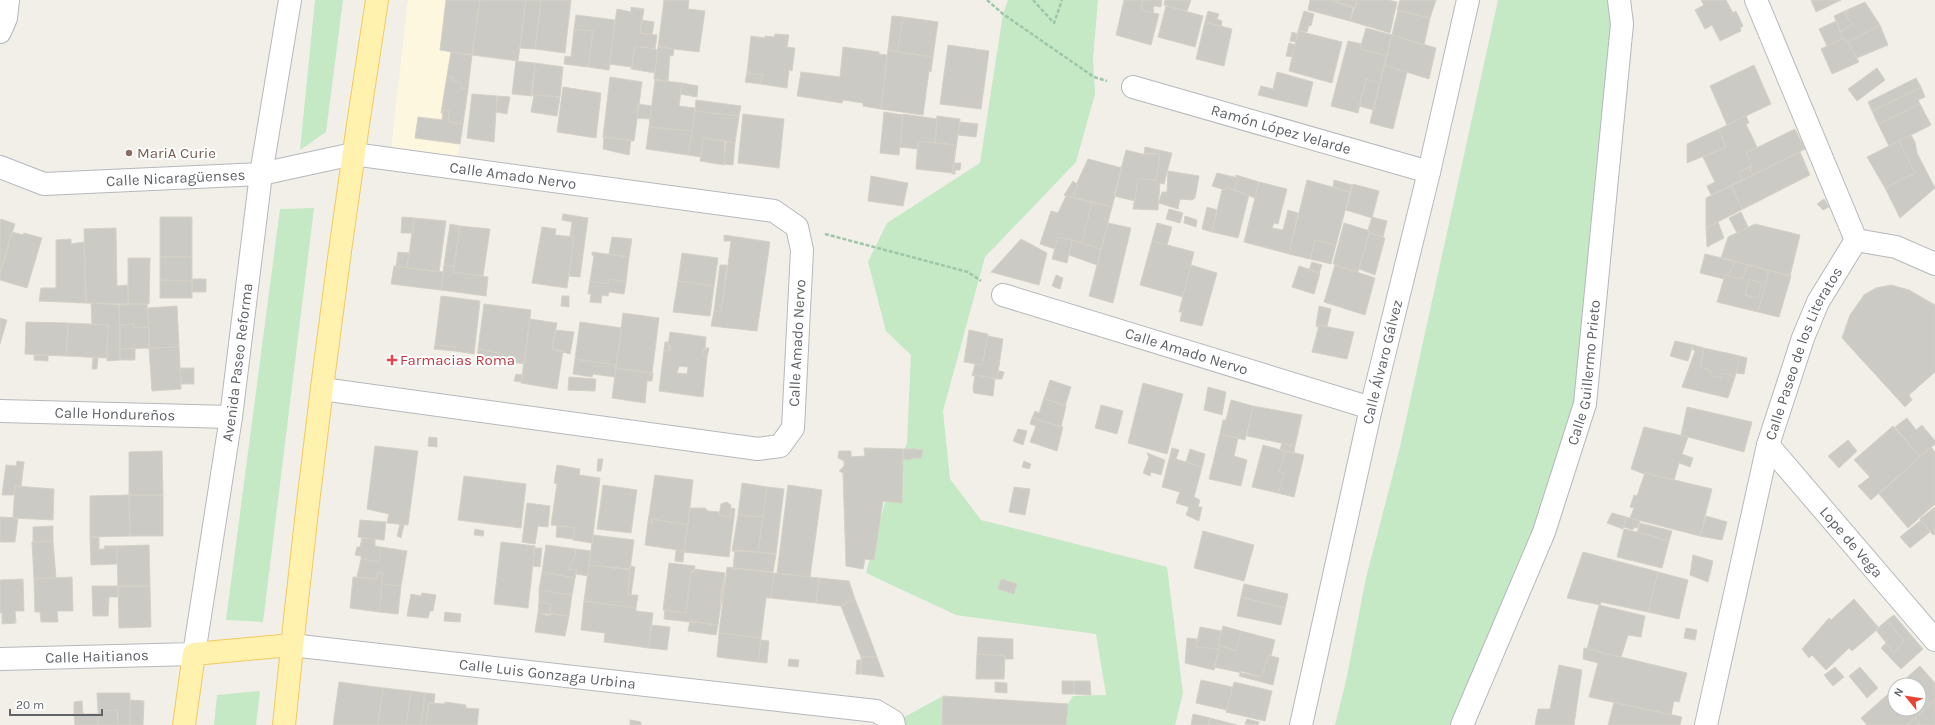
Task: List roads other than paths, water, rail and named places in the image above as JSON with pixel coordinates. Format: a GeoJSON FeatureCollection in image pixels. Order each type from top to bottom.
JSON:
{"type":"FeatureCollection","features":[{"type":"Feature","properties":{"kind":"main road"},"geometry":{"type":"LineString","coordinates":[[284,725],[291,645],[322,389],[353,154],[377,0]]}},
{"type":"Feature","properties":{"kind":"main road","name":"Calle Luis Gonzaga Urbina"},"geometry":{"type":"LineString","coordinates":[[194,654],[291,645]]}},
{"type":"Feature","properties":{"kind":"main road","name":"Avenida Paseo Reforma"},"geometry":{"type":"LineString","coordinates":[[184,725],[194,654]]}},
{"type":"Feature","properties":{"kind":"street"},"geometry":{"type":"LineString","coordinates":[[0,32],[6,18],[8,0]]}},
{"type":"Feature","properties":{"kind":"street","name":"Avenida Paseo Reforma"},"geometry":{"type":"LineString","coordinates":[[194,654],[230,417],[261,174],[290,0]]}},
{"type":"Feature","properties":{"kind":"street","name":"Calle Álvaro Gálvez"},"geometry":{"type":"LineString","coordinates":[[1301,725],[1371,408],[1429,172],[1468,0]]}},
{"type":"Feature","properties":{"kind":"street","name":"Calle Guillermo Prieto"},"geometry":{"type":"LineString","coordinates":[[1462,725],[1544,532],[1585,404],[1622,24],[1619,0]]}},
{"type":"Feature","properties":{"kind":"street"},"geometry":{"type":"LineString","coordinates":[[1756,0],[1856,240],[1896,247],[1935,264]]}},
{"type":"Feature","properties":{"kind":"street","name":"Ramón López Velarde"},"geometry":{"type":"LineString","coordinates":[[1133,87],[1429,172]]}},
{"type":"Feature","properties":{"kind":"street","name":"Calle Nicaragüenses"},"geometry":{"type":"LineString","coordinates":[[0,167],[44,184],[261,174],[353,154]]}},
{"type":"Feature","properties":{"kind":"street","name":"Calle Amado Nervo"},"geometry":{"type":"LineString","coordinates":[[322,389],[758,449],[780,446],[793,428],[802,250],[797,227],[774,211],[353,154]]}},
{"type":"Feature","properties":{"kind":"street","name":"Calle Paseo de los Literatos"},"geometry":{"type":"LineString","coordinates":[[1706,725],[1768,445],[1809,323],[1818,302],[1856,240]]}},
{"type":"Feature","properties":{"kind":"street","name":"Calle Amado Nervo"},"geometry":{"type":"LineString","coordinates":[[1003,295],[1371,408]]}},
{"type":"Feature","properties":{"kind":"street","name":"Calle Hondureños"},"geometry":{"type":"LineString","coordinates":[[0,411],[230,417]]}},
{"type":"Feature","properties":{"kind":"street","name":"Lope de Vega"},"geometry":{"type":"LineString","coordinates":[[1768,445],[1935,640]]}},
{"type":"Feature","properties":{"kind":"street","name":"Calle Luis Gonzaga Urbina"},"geometry":{"type":"LineString","coordinates":[[291,645],[876,711],[893,721],[894,725]]}},
{"type":"Feature","properties":{"kind":"street","name":"Calle Haitianos"},"geometry":{"type":"LineString","coordinates":[[0,659],[194,654]]}},
{"type":"Feature","properties":{"kind":"place","name":"MariA Curie"},"geometry":{"type":"Point","coordinates":[129,153]}},
{"type":"Feature","properties":{"kind":"place","name":"Farmacias Roma"},"geometry":{"type":"Point","coordinates":[392,360]}}]}
